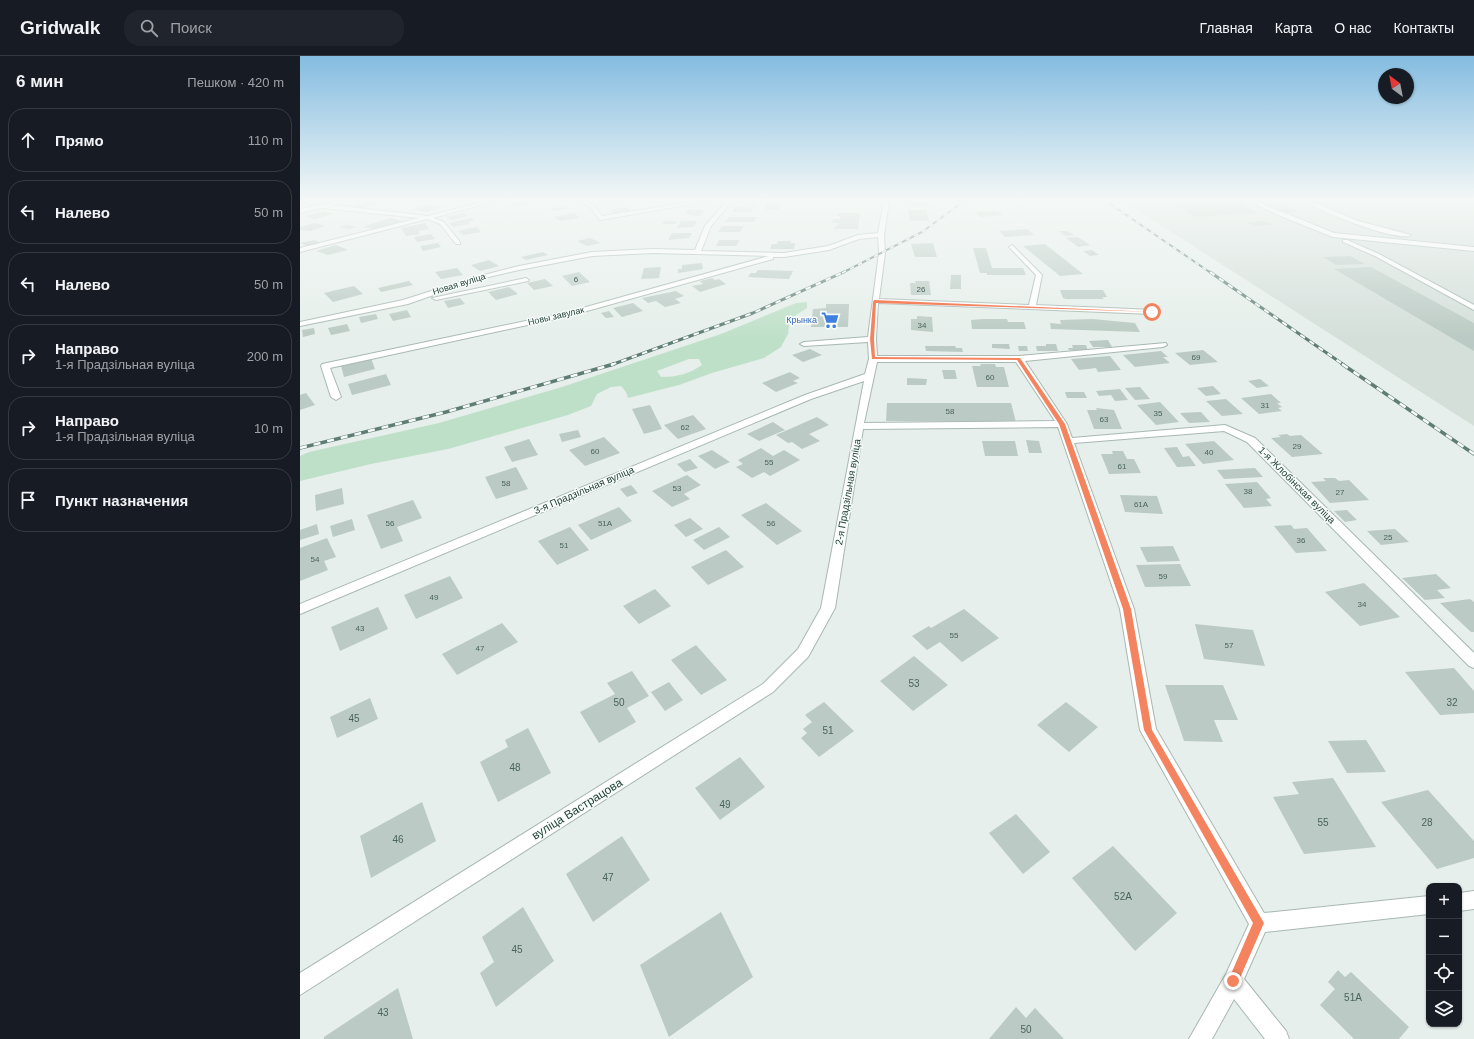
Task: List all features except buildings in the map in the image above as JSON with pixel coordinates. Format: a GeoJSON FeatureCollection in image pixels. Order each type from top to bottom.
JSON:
{"type":"FeatureCollection","features":[{"type":"Feature","properties":{"kind":"street"},"geometry":{"type":"LineString","coordinates":[[300,250],[312,247]]}},
{"type":"Feature","properties":{"kind":"street"},"geometry":{"type":"LineString","coordinates":[[697,252],[699,247]]}},
{"type":"Feature","properties":{"kind":"street","name":"Новая вуліца"},"geometry":{"type":"LineString","coordinates":[[300,324],[405,302],[474,279],[561,259],[624,252],[697,252],[784,255],[832,247]]}},
{"type":"Feature","properties":{"kind":"street","name":"2-я Прадзільная вуліца"},"geometry":{"type":"LineString","coordinates":[[828,608],[859,426],[873,358],[872,339],[874,302],[882,247]]}},
{"type":"Feature","properties":{"kind":"street"},"geometry":{"type":"LineString","coordinates":[[1012,247],[1039,275],[1032,307]]}},
{"type":"Feature","properties":{"kind":"street"},"geometry":{"type":"LineString","coordinates":[[1359,247],[1377,255],[1474,308]]}},
{"type":"Feature","properties":{"kind":"street"},"geometry":{"type":"LineString","coordinates":[[1453,247],[1474,249]]}},
{"type":"Feature","properties":{"kind":"street","name":"Новы завулак"},"geometry":{"type":"LineString","coordinates":[[336,397],[325,366],[569,314],[784,255]]}},
{"type":"Feature","properties":{"kind":"street"},"geometry":{"type":"LineString","coordinates":[[405,302],[428,300],[526,280]]}},
{"type":"Feature","properties":{"kind":"street"},"geometry":{"type":"LineString","coordinates":[[874,302],[1152,312]]}},
{"type":"Feature","properties":{"kind":"street"},"geometry":{"type":"LineString","coordinates":[[804,344],[872,339]]}},
{"type":"Feature","properties":{"kind":"street"},"geometry":{"type":"LineString","coordinates":[[873,358],[1018,359],[1163,346]]}},
{"type":"Feature","properties":{"kind":"street"},"geometry":{"type":"LineString","coordinates":[[1018,359],[1062,424],[1127,609],[1148,730],[1259,923]]}},
{"type":"Feature","properties":{"kind":"street","name":"3-я Прадзільная вуліца"},"geometry":{"type":"LineString","coordinates":[[300,609],[808,397],[870,376]]}},
{"type":"Feature","properties":{"kind":"street"},"geometry":{"type":"LineString","coordinates":[[859,426],[1062,424]]}},
{"type":"Feature","properties":{"kind":"street","name":"1-я Жлобінская вуліца"},"geometry":{"type":"LineString","coordinates":[[1068,442],[1225,428],[1251,440],[1474,662]]}},
{"type":"Feature","properties":{"kind":"street","name":"вуліца Вастрацова"},"geometry":{"type":"LineString","coordinates":[[300,985],[768,688],[803,653],[828,608]]}},
{"type":"Feature","properties":{"kind":"street"},"geometry":{"type":"LineString","coordinates":[[1462,902],[1474,900]]}},
{"type":"Feature","properties":{"kind":"street"},"geometry":{"type":"LineString","coordinates":[[1259,923],[1426,905]]}},
{"type":"Feature","properties":{"kind":"street"},"geometry":{"type":"LineString","coordinates":[[1200,1039],[1233,981],[1259,923]]}},
{"type":"Feature","properties":{"kind":"street"},"geometry":{"type":"LineString","coordinates":[[1233,981],[1278,1039]]}},
{"type":"Feature","properties":{"kind":"shaded area"},"geometry":{"type":"Polygon","coordinates":[[[1195,247],[1474,247],[1474,426],[1195,247]]]}},
{"type":"Feature","properties":{"kind":"green space"},"geometry":{"type":"Polygon","coordinates":[[[807,302],[807,308],[790,319],[788,334],[781,347],[764,358],[712,373],[679,385],[628,398],[626,392],[621,386],[611,387],[597,394],[591,406],[568,415],[448,449],[371,464],[300,481],[300,456],[309,452],[439,423],[562,387],[721,334],[796,303],[807,302]],[[689,359],[657,371],[661,377],[683,374],[702,365],[699,359],[689,359]]]}},
{"type":"Feature","properties":{"kind":"railway"},"geometry":{"type":"LineString","coordinates":[[844,272],[893,247]]}},
{"type":"Feature","properties":{"kind":"railway"},"geometry":{"type":"LineString","coordinates":[[1173,247],[1211,273]]}},
{"type":"Feature","properties":{"kind":"railway"},"geometry":{"type":"LineString","coordinates":[[613,364],[753,313],[844,272]]}},
{"type":"Feature","properties":{"kind":"railway"},"geometry":{"type":"LineString","coordinates":[[1210,272],[1344,365]]}},
{"type":"Feature","properties":{"kind":"railway"},"geometry":{"type":"LineString","coordinates":[[300,448],[446,412],[613,364]]}},
{"type":"Feature","properties":{"kind":"railway"},"geometry":{"type":"LineString","coordinates":[[1342,364],[1474,454]]}},
{"type":"Feature","properties":{"kind":"place","name":"Крынка"},"geometry":{"type":"Point","coordinates":[830,320]}},
{"type":"Feature","properties":{"kind":"route"},"geometry":{"type":"LineString","coordinates":[[1152,312],[874,302],[872,339],[873,358],[1018,359],[1062,424],[1127,609],[1148,730],[1259,923],[1233,981]]}}]}
